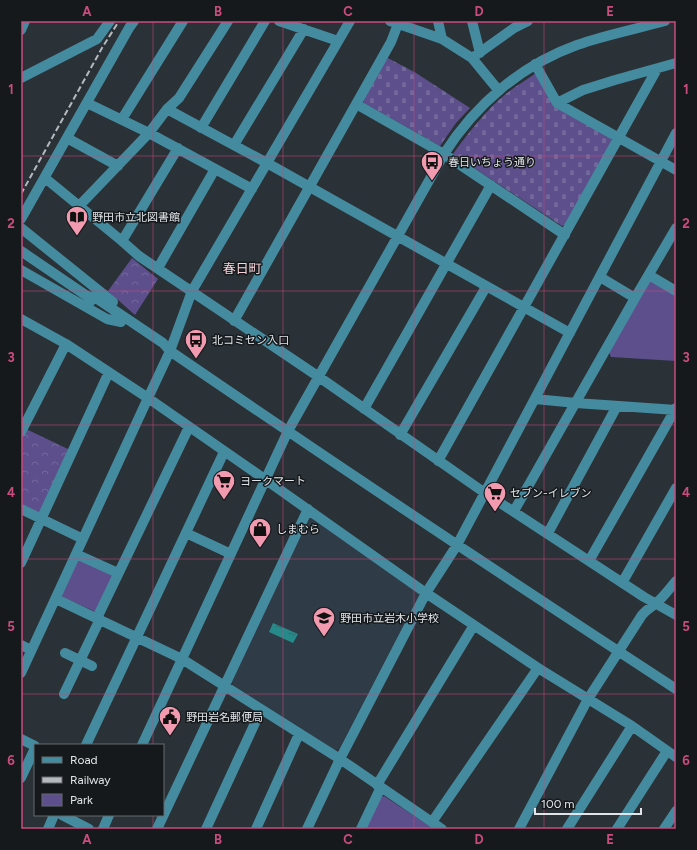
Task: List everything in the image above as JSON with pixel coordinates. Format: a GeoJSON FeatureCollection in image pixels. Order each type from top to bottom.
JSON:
{"type":"FeatureCollection","features":[{"type":"Feature","properties":{"kind":"street"},"geometry":{"type":"LineString","coordinates":[[21,30],[25,21]]}},
{"type":"Feature","properties":{"kind":"street"},"geometry":{"type":"LineString","coordinates":[[21,78],[97,39],[110,21]]}},
{"type":"Feature","properties":{"kind":"street"},"geometry":{"type":"LineString","coordinates":[[21,220],[134,21]]}},
{"type":"Feature","properties":{"kind":"street"},"geometry":{"type":"LineString","coordinates":[[122,120],[183,21]]}},
{"type":"Feature","properties":{"kind":"street"},"geometry":{"type":"LineString","coordinates":[[79,206],[150,133],[167,109],[178,98],[228,21]]}},
{"type":"Feature","properties":{"kind":"street"},"geometry":{"type":"LineString","coordinates":[[201,128],[265,21]]}},
{"type":"Feature","properties":{"kind":"street"},"geometry":{"type":"LineString","coordinates":[[279,21],[338,41]]}},
{"type":"Feature","properties":{"kind":"street"},"geometry":{"type":"LineString","coordinates":[[21,674],[170,351],[192,292],[350,21]]}},
{"type":"Feature","properties":{"kind":"street"},"geometry":{"type":"LineString","coordinates":[[438,21],[442,39]]}},
{"type":"Feature","properties":{"kind":"street"},"geometry":{"type":"LineString","coordinates":[[472,21],[476,55],[499,90]]}},
{"type":"Feature","properties":{"kind":"street"},"geometry":{"type":"LineString","coordinates":[[476,55],[513,25],[528,21]]}},
{"type":"Feature","properties":{"kind":"street"},"geometry":{"type":"LineString","coordinates":[[142,744],[288,432],[397,237],[455,137],[482,106],[499,90],[535,64],[576,45],[631,25],[665,21]]}},
{"type":"Feature","properties":{"kind":"street"},"geometry":{"type":"LineString","coordinates":[[234,321],[391,42],[395,22],[442,39],[476,55]]}},
{"type":"Feature","properties":{"kind":"street"},"geometry":{"type":"LineString","coordinates":[[234,145],[304,29]]}},
{"type":"Feature","properties":{"kind":"street"},"geometry":{"type":"LineString","coordinates":[[556,103],[583,90],[676,63]]}},
{"type":"Feature","properties":{"kind":"street"},"geometry":{"type":"LineString","coordinates":[[535,64],[556,103],[676,170]]}},
{"type":"Feature","properties":{"kind":"street"},"geometry":{"type":"LineString","coordinates":[[438,461],[619,139],[657,68]]}},
{"type":"Feature","properties":{"kind":"street"},"geometry":{"type":"LineString","coordinates":[[87,102],[150,133],[252,189]]}},
{"type":"Feature","properties":{"kind":"street"},"geometry":{"type":"LineString","coordinates":[[356,104],[444,154],[565,235]]}},
{"type":"Feature","properties":{"kind":"street"},"geometry":{"type":"LineString","coordinates":[[167,109],[310,186],[397,237],[570,334]]}},
{"type":"Feature","properties":{"kind":"street"},"geometry":{"type":"LineString","coordinates":[[307,829],[340,759],[426,593],[457,545],[676,133]]}},
{"type":"Feature","properties":{"kind":"street"},"geometry":{"type":"LineString","coordinates":[[67,138],[118,166]]}},
{"type":"Feature","properties":{"kind":"street"},"geometry":{"type":"LineString","coordinates":[[122,241],[178,148]]}},
{"type":"Feature","properties":{"kind":"street"},"geometry":{"type":"LineString","coordinates":[[158,268],[215,169]]}},
{"type":"Feature","properties":{"kind":"street"},"geometry":{"type":"LineString","coordinates":[[45,178],[139,256],[319,377],[485,493],[655,604],[676,615]]}},
{"type":"Feature","properties":{"kind":"street"},"geometry":{"type":"LineString","coordinates":[[364,409],[491,185]]}},
{"type":"Feature","properties":{"kind":"street"},"geometry":{"type":"LineString","coordinates":[[21,228],[121,308],[124,320]]}},
{"type":"Feature","properties":{"kind":"street"},"geometry":{"type":"LineString","coordinates":[[514,511],[676,228]]}},
{"type":"Feature","properties":{"kind":"street"},"geometry":{"type":"LineString","coordinates":[[21,251],[87,296],[93,304],[124,320],[160,349],[170,351],[457,545],[676,689]]}},
{"type":"Feature","properties":{"kind":"street"},"geometry":{"type":"LineString","coordinates":[[21,270],[107,319],[124,320]]}},
{"type":"Feature","properties":{"kind":"street"},"geometry":{"type":"LineString","coordinates":[[649,275],[676,291]]}},
{"type":"Feature","properties":{"kind":"street"},"geometry":{"type":"LineString","coordinates":[[600,277],[635,298]]}},
{"type":"Feature","properties":{"kind":"street"},"geometry":{"type":"LineString","coordinates":[[400,435],[486,286]]}},
{"type":"Feature","properties":{"kind":"street"},"geometry":{"type":"LineString","coordinates":[[21,319],[66,344],[148,398],[426,593],[538,668],[632,726],[672,754],[617,829]]}},
{"type":"Feature","properties":{"kind":"street"},"geometry":{"type":"LineString","coordinates":[[21,432],[66,344]]}},
{"type":"Feature","properties":{"kind":"street"},"geometry":{"type":"LineString","coordinates":[[21,563],[109,372]]}},
{"type":"Feature","properties":{"kind":"street"},"geometry":{"type":"LineString","coordinates":[[535,399],[676,409],[589,561]]}},
{"type":"Feature","properties":{"kind":"street"},"geometry":{"type":"LineString","coordinates":[[548,533],[617,406]]}},
{"type":"Feature","properties":{"kind":"street"},"geometry":{"type":"LineString","coordinates":[[64,694],[118,573],[189,427]]}},
{"type":"Feature","properties":{"kind":"street"},"geometry":{"type":"LineString","coordinates":[[86,744],[224,452]]}},
{"type":"Feature","properties":{"kind":"street"},"geometry":{"type":"LineString","coordinates":[[622,582],[676,488]]}},
{"type":"Feature","properties":{"kind":"street"},"geometry":{"type":"LineString","coordinates":[[21,509],[83,539]]}},
{"type":"Feature","properties":{"kind":"street"},"geometry":{"type":"LineString","coordinates":[[164,814],[308,509]]}},
{"type":"Feature","properties":{"kind":"street"},"geometry":{"type":"LineString","coordinates":[[186,533],[231,554]]}},
{"type":"Feature","properties":{"kind":"street"},"geometry":{"type":"LineString","coordinates":[[76,554],[118,573]]}},
{"type":"Feature","properties":{"kind":"street"},"geometry":{"type":"LineString","coordinates":[[519,829],[588,699],[647,608],[655,604],[676,581]]}},
{"type":"Feature","properties":{"kind":"street"},"geometry":{"type":"LineString","coordinates":[[56,599],[182,659],[340,759],[442,829]]}},
{"type":"Feature","properties":{"kind":"street"},"geometry":{"type":"LineString","coordinates":[[361,829],[379,786],[474,625]]}},
{"type":"Feature","properties":{"kind":"street"},"geometry":{"type":"LineString","coordinates":[[21,645],[32,650]]}},
{"type":"Feature","properties":{"kind":"street"},"geometry":{"type":"LineString","coordinates":[[65,653],[92,666]]}},
{"type":"Feature","properties":{"kind":"street"},"geometry":{"type":"LineString","coordinates":[[432,822],[538,668]]}},
{"type":"Feature","properties":{"kind":"street"},"geometry":{"type":"LineString","coordinates":[[206,829],[261,710]]}},
{"type":"Feature","properties":{"kind":"street"},"geometry":{"type":"LineString","coordinates":[[567,829],[632,726]]}},
{"type":"Feature","properties":{"kind":"street"},"geometry":{"type":"LineString","coordinates":[[256,829],[299,734]]}},
{"type":"Feature","properties":{"kind":"street"},"geometry":{"type":"LineString","coordinates":[[21,739],[34,746]]}},
{"type":"Feature","properties":{"kind":"street"},"geometry":{"type":"LineString","coordinates":[[21,778],[34,749]]}},
{"type":"Feature","properties":{"kind":"street"},"geometry":{"type":"LineString","coordinates":[[664,829],[676,811]]}},
{"type":"Feature","properties":{"kind":"street"},"geometry":{"type":"LineString","coordinates":[[48,829],[54,816]]}},
{"type":"Feature","properties":{"kind":"street"},"geometry":{"type":"LineString","coordinates":[[64,816],[90,829]]}},
{"type":"Feature","properties":{"kind":"street"},"geometry":{"type":"LineString","coordinates":[[103,829],[109,816]]}},
{"type":"Feature","properties":{"kind":"street"},"geometry":{"type":"LineString","coordinates":[[157,829],[163,816]]}},
{"type":"Feature","properties":{"kind":"shaded area","name":"野田市立岩木小学校"},"geometry":{"type":"Polygon","coordinates":[[[312,517],[418,592],[419,596],[339,749],[335,750],[233,685],[231,680],[307,518],[312,517]]]}},
{"type":"Feature","properties":{"kind":"green space"},"geometry":{"type":"Polygon","coordinates":[[[386,57],[416,73],[470,108],[456,123],[440,146],[364,103],[363,99],[386,57]]]}},
{"type":"Feature","properties":{"kind":"green space"},"geometry":{"type":"Polygon","coordinates":[[[536,73],[556,107],[611,137],[612,142],[565,225],[562,226],[453,154],[492,107],[507,93],[536,73]]]}},
{"type":"Feature","properties":{"kind":"green space"},"geometry":{"type":"Polygon","coordinates":[[[132,258],[158,279],[135,315],[108,291],[132,258]]]}},
{"type":"Feature","properties":{"kind":"green space"},"geometry":{"type":"Polygon","coordinates":[[[649,279],[676,295],[676,361],[611,357],[609,352],[649,279]]]}},
{"type":"Feature","properties":{"kind":"green space"},"geometry":{"type":"Polygon","coordinates":[[[26,429],[70,450],[39,515],[21,506],[21,439],[26,429]]]}},
{"type":"Feature","properties":{"kind":"green space"},"geometry":{"type":"Polygon","coordinates":[[[78,557],[114,574],[96,612],[60,596],[78,557]]]}},
{"type":"Feature","properties":{"kind":"green space"},"geometry":{"type":"Polygon","coordinates":[[[384,796],[434,829],[365,829],[380,797],[384,796]]]}},
{"type":"Feature","properties":{"kind":"water"},"geometry":{"type":"Polygon","coordinates":[[[273,623],[298,634],[293,643],[269,632],[273,623]]]}},
{"type":"Feature","properties":{"kind":"railway"},"geometry":{"type":"LineString","coordinates":[[21,194],[102,48],[119,21]]}},
{"type":"Feature","properties":{"kind":"place","name":"春日いちょう通り"},"geometry":{"type":"Point","coordinates":[432,182]}},
{"type":"Feature","properties":{"kind":"place","name":"野田市立北図書館"},"geometry":{"type":"Point","coordinates":[77,236]}},
{"type":"Feature","properties":{"kind":"place","name":"北コミセン入口"},"geometry":{"type":"Point","coordinates":[196,360]}},
{"type":"Feature","properties":{"kind":"place","name":"ヨークマート"},"geometry":{"type":"Point","coordinates":[224,500]}},
{"type":"Feature","properties":{"kind":"place","name":"セブン-イレブン"},"geometry":{"type":"Point","coordinates":[495,512]}},
{"type":"Feature","properties":{"kind":"place","name":"しまむら"},"geometry":{"type":"Point","coordinates":[260,548]}},
{"type":"Feature","properties":{"kind":"place","name":"野田市立岩木小学校"},"geometry":{"type":"Point","coordinates":[324,638]}},
{"type":"Feature","properties":{"kind":"place","name":"野田岩名郵便局"},"geometry":{"type":"Point","coordinates":[170,736]}},
{"type":"Feature","properties":{"kind":"district","name":"春日町"},"geometry":{"type":"Point","coordinates":[242,268]}}]}
